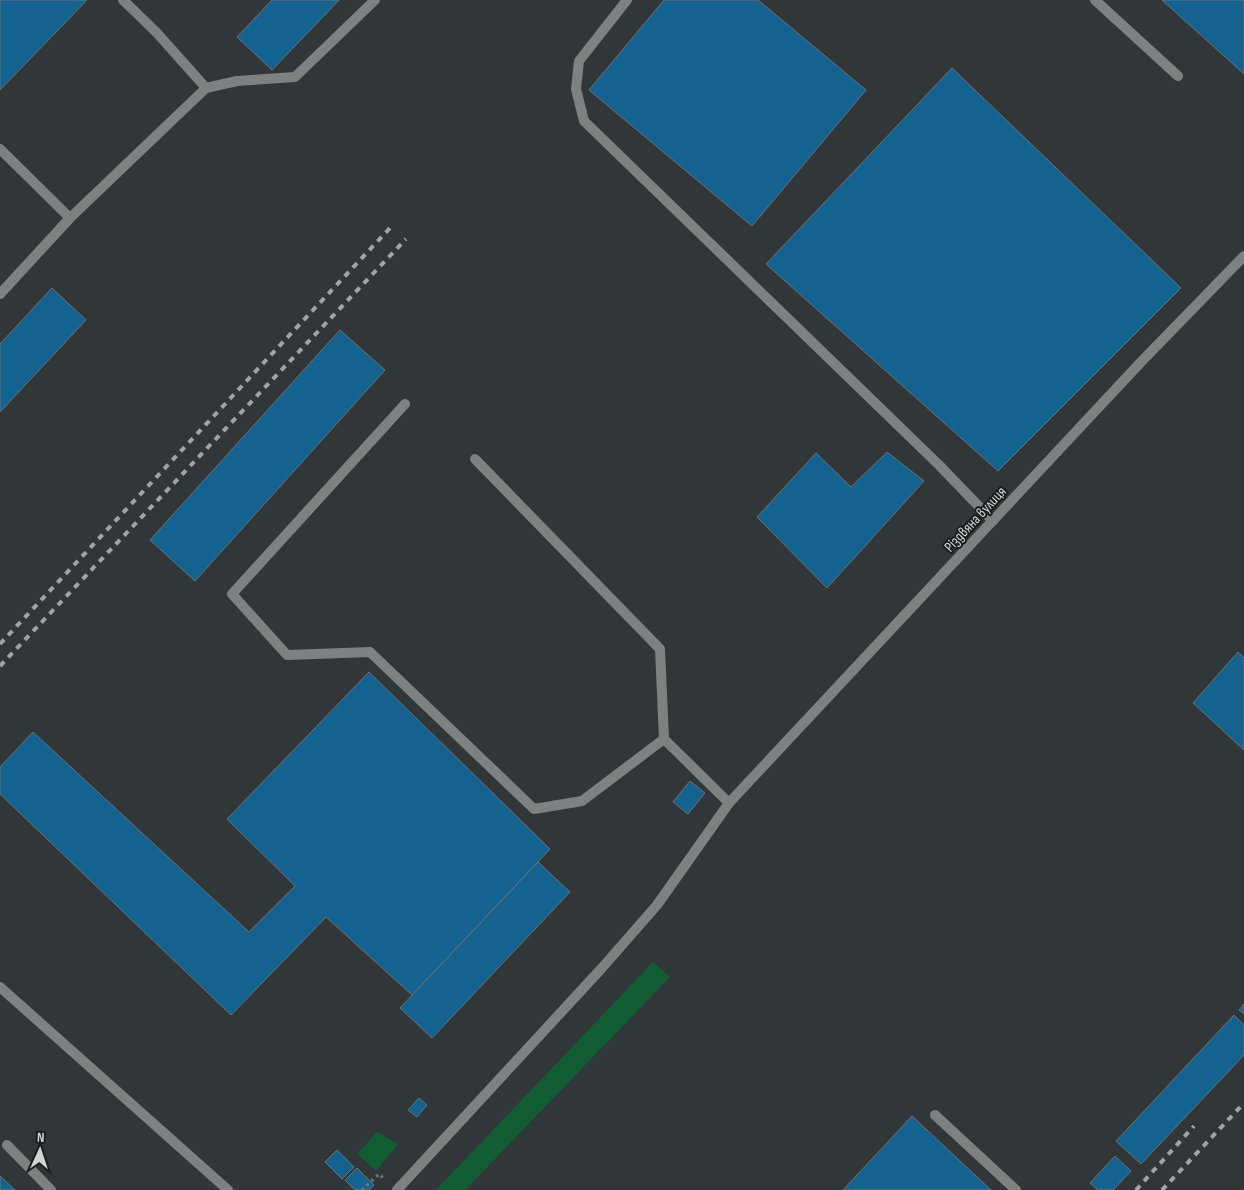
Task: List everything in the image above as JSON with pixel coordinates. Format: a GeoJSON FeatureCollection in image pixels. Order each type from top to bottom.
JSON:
{"type":"FeatureCollection","features":[{"type":"Feature","properties":{"kind":"street"},"geometry":{"type":"LineString","coordinates":[[123,0],[157,33],[206,88]]}},
{"type":"Feature","properties":{"kind":"street"},"geometry":{"type":"LineString","coordinates":[[0,294],[70,218],[206,88],[237,81],[295,77],[374,0]]}},
{"type":"Feature","properties":{"kind":"street"},"geometry":{"type":"LineString","coordinates":[[627,0],[579,61],[576,89],[584,121],[939,465],[993,521]]}},
{"type":"Feature","properties":{"kind":"street"},"geometry":{"type":"LineString","coordinates":[[1095,0],[1178,76]]}},
{"type":"Feature","properties":{"kind":"street"},"geometry":{"type":"LineString","coordinates":[[0,149],[70,218]]}},
{"type":"Feature","properties":{"kind":"street","name":"Різдвяна вулиця"},"geometry":{"type":"LineString","coordinates":[[393,1187],[589,982],[657,905],[729,803],[1141,362],[1244,256]]}},
{"type":"Feature","properties":{"kind":"street"},"geometry":{"type":"LineString","coordinates":[[405,404],[232,594],[287,655],[370,652],[534,809],[582,801],[664,739]]}},
{"type":"Feature","properties":{"kind":"street"},"geometry":{"type":"LineString","coordinates":[[475,459],[660,649],[664,739],[729,803]]}},
{"type":"Feature","properties":{"kind":"street"},"geometry":{"type":"LineString","coordinates":[[0,987],[228,1190]]}},
{"type":"Feature","properties":{"kind":"street"},"geometry":{"type":"LineString","coordinates":[[935,1115],[1016,1190]]}},
{"type":"Feature","properties":{"kind":"street"},"geometry":{"type":"LineString","coordinates":[[7,1145],[51,1190]]}},
{"type":"Feature","properties":{"kind":"path"},"geometry":{"type":"LineString","coordinates":[[362,1190],[379,1174],[393,1187]]}},
{"type":"Feature","properties":{"kind":"green space"},"geometry":{"type":"Polygon","coordinates":[[[653,962],[670,977],[465,1190],[436,1190],[653,962]]]}},
{"type":"Feature","properties":{"kind":"green space"},"geometry":{"type":"Polygon","coordinates":[[[377,1132],[398,1144],[376,1171],[357,1154],[377,1132]]]}},
{"type":"Feature","properties":{"kind":"building"},"geometry":{"type":"Polygon","coordinates":[[[0,0],[87,0],[0,90],[0,0]]]}},
{"type":"Feature","properties":{"kind":"building"},"geometry":{"type":"Polygon","coordinates":[[[272,0],[339,0],[272,70],[237,37],[272,0]]]}},
{"type":"Feature","properties":{"kind":"building"},"geometry":{"type":"Polygon","coordinates":[[[664,0],[758,0],[866,90],[752,226],[589,90],[664,0]]]}},
{"type":"Feature","properties":{"kind":"building"},"geometry":{"type":"Polygon","coordinates":[[[1162,0],[1244,0],[1244,74],[1162,0]]]}},
{"type":"Feature","properties":{"kind":"building"},"geometry":{"type":"Polygon","coordinates":[[[952,68],[1181,288],[998,471],[766,264],[952,68]]]}},
{"type":"Feature","properties":{"kind":"building"},"geometry":{"type":"Polygon","coordinates":[[[52,288],[86,320],[0,412],[0,344],[52,288]]]}},
{"type":"Feature","properties":{"kind":"building"},"geometry":{"type":"Polygon","coordinates":[[[340,330],[385,370],[195,581],[150,540],[340,330]]]}},
{"type":"Feature","properties":{"kind":"building"},"geometry":{"type":"Polygon","coordinates":[[[887,452],[924,481],[827,588],[757,517],[816,453],[851,487],[887,452]]]}},
{"type":"Feature","properties":{"kind":"building"},"geometry":{"type":"Polygon","coordinates":[[[1238,652],[1244,658],[1244,750],[1193,703],[1238,652]]]}},
{"type":"Feature","properties":{"kind":"building"},"geometry":{"type":"Polygon","coordinates":[[[369,672],[550,849],[412,995],[326,917],[231,1015],[0,794],[0,767],[33,732],[249,932],[295,886],[227,819],[369,672]]]}},
{"type":"Feature","properties":{"kind":"building"},"geometry":{"type":"Polygon","coordinates":[[[690,781],[705,793],[688,814],[673,802],[690,781]]]}},
{"type":"Feature","properties":{"kind":"building"},"geometry":{"type":"Polygon","coordinates":[[[538,862],[570,892],[432,1038],[400,1008],[538,862]]]}},
{"type":"Feature","properties":{"kind":"building"},"geometry":{"type":"Polygon","coordinates":[[[1244,1004],[1244,1014],[1239,1010],[1244,1004]]]}},
{"type":"Feature","properties":{"kind":"building"},"geometry":{"type":"Polygon","coordinates":[[[1234,1015],[1244,1025],[1244,1055],[1141,1164],[1116,1141],[1234,1015]]]}},
{"type":"Feature","properties":{"kind":"building"},"geometry":{"type":"Polygon","coordinates":[[[419,1098],[427,1105],[417,1117],[408,1110],[419,1098]]]}},
{"type":"Feature","properties":{"kind":"building"},"geometry":{"type":"Polygon","coordinates":[[[912,1116],[991,1190],[843,1190],[912,1116]]]}},
{"type":"Feature","properties":{"kind":"building"},"geometry":{"type":"Polygon","coordinates":[[[337,1150],[354,1167],[342,1179],[325,1162],[337,1150]]]}},
{"type":"Feature","properties":{"kind":"building"},"geometry":{"type":"Polygon","coordinates":[[[1115,1156],[1131,1171],[1113,1190],[1098,1190],[1090,1183],[1115,1156]]]}},
{"type":"Feature","properties":{"kind":"building"},"geometry":{"type":"Polygon","coordinates":[[[357,1168],[374,1185],[369,1190],[355,1190],[345,1180],[357,1168]]]}},
{"type":"Feature","properties":{"kind":"building"},"geometry":{"type":"Polygon","coordinates":[[[0,1176],[15,1190],[0,1190],[0,1176]]]}},
{"type":"Feature","properties":{"kind":"railway"},"geometry":{"type":"LineString","coordinates":[[0,644],[390,228]]}},
{"type":"Feature","properties":{"kind":"railway"},"geometry":{"type":"LineString","coordinates":[[0,666],[406,239]]}},
{"type":"Feature","properties":{"kind":"railway"},"geometry":{"type":"LineString","coordinates":[[1162,1190],[1244,1103]]}},
{"type":"Feature","properties":{"kind":"railway"},"geometry":{"type":"LineString","coordinates":[[1136,1190],[1194,1126]]}}]}
